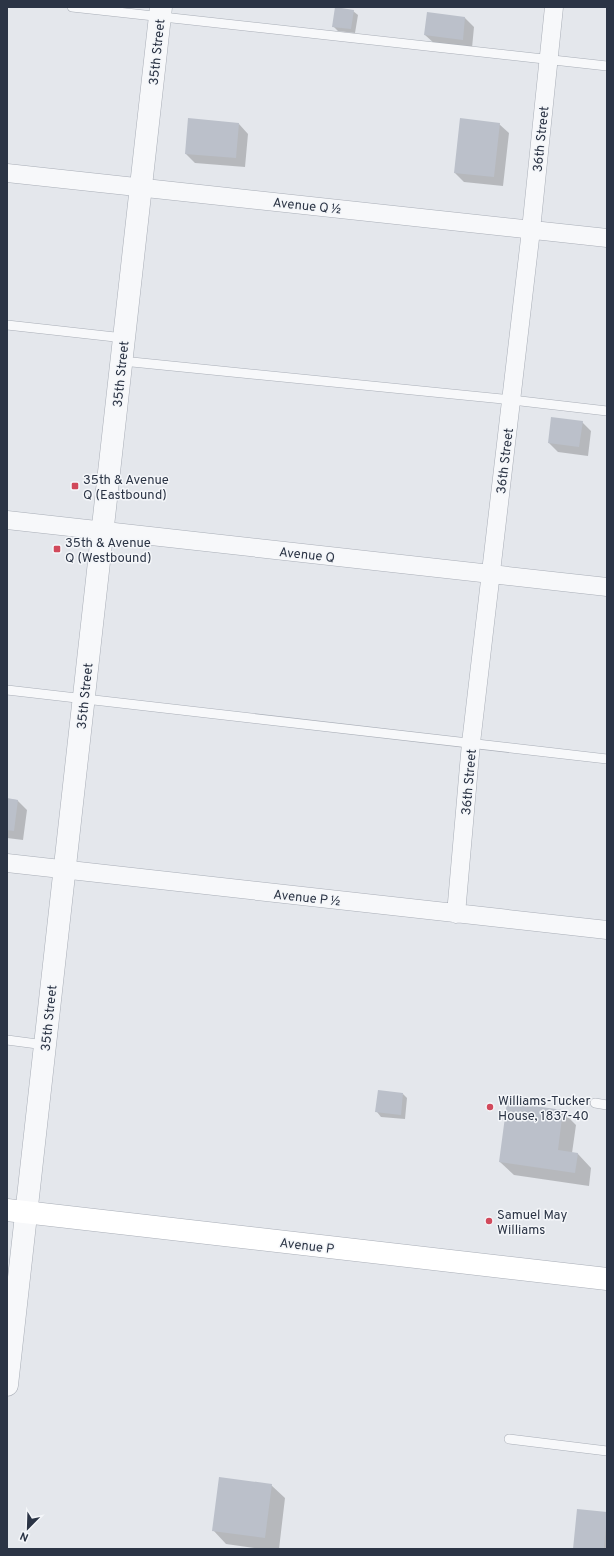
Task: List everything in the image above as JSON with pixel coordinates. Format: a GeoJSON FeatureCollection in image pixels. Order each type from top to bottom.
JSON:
{"type":"FeatureCollection","features":[{"type":"Feature","properties":{"kind":"main road","name":"Avenue P"},"geometry":{"type":"LineString","coordinates":[[17,1211],[607,1279]]}},
{"type":"Feature","properties":{"kind":"street","name":"36th Street"},"geometry":{"type":"LineString","coordinates":[[456,914],[471,743],[512,400],[554,7]]}},
{"type":"Feature","properties":{"kind":"street","name":"35th Street"},"geometry":{"type":"LineString","coordinates":[[7,1385],[17,1211],[45,1045],[160,12]]}},
{"type":"Feature","properties":{"kind":"street","name":"Avenue Q ½"},"geometry":{"type":"LineString","coordinates":[[7,173],[607,238]]}},
{"type":"Feature","properties":{"kind":"street","name":"Avenue Q"},"geometry":{"type":"LineString","coordinates":[[7,520],[607,587]]}},
{"type":"Feature","properties":{"kind":"street","name":"Avenue P ½"},"geometry":{"type":"LineString","coordinates":[[7,863],[607,930]]}},
{"type":"Feature","properties":{"kind":"lane"},"geometry":{"type":"LineString","coordinates":[[72,7],[160,12],[607,66]]}},
{"type":"Feature","properties":{"kind":"lane"},"geometry":{"type":"LineString","coordinates":[[7,325],[124,338]]}},
{"type":"Feature","properties":{"kind":"lane"},"geometry":{"type":"LineString","coordinates":[[122,361],[607,411]]}},
{"type":"Feature","properties":{"kind":"lane"},"geometry":{"type":"LineString","coordinates":[[7,690],[607,759]]}},
{"type":"Feature","properties":{"kind":"lane"},"geometry":{"type":"LineString","coordinates":[[7,1040],[45,1045]]}},
{"type":"Feature","properties":{"kind":"lane"},"geometry":{"type":"LineString","coordinates":[[595,1103],[607,1105]]}},
{"type":"Feature","properties":{"kind":"lane"},"geometry":{"type":"LineString","coordinates":[[510,1439],[607,1451]]}},
{"type":"Feature","properties":{"kind":"building"},"geometry":{"type":"Polygon","coordinates":[[[335,7],[354,10],[351,29],[332,27],[335,7]]]}},
{"type":"Feature","properties":{"kind":"building"},"geometry":{"type":"Polygon","coordinates":[[[427,12],[465,17],[463,40],[424,35],[427,12]]]}},
{"type":"Feature","properties":{"kind":"building"},"geometry":{"type":"Polygon","coordinates":[[[188,118],[239,123],[236,158],[185,154],[188,118]]]}},
{"type":"Feature","properties":{"kind":"building"},"geometry":{"type":"Polygon","coordinates":[[[460,118],[500,123],[494,177],[454,173],[460,118]]]}},
{"type":"Feature","properties":{"kind":"building"},"geometry":{"type":"Polygon","coordinates":[[[551,417],[583,421],[579,447],[548,443],[551,417]]]}},
{"type":"Feature","properties":{"kind":"building"},"geometry":{"type":"Polygon","coordinates":[[[7,798],[18,800],[14,831],[7,830],[7,798]]]}},
{"type":"Feature","properties":{"kind":"building"},"geometry":{"type":"Polygon","coordinates":[[[378,1090],[403,1093],[401,1115],[375,1112],[378,1090]]]}},
{"type":"Feature","properties":{"kind":"building"},"geometry":{"type":"Polygon","coordinates":[[[507,1102],[563,1110],[558,1150],[578,1153],[575,1173],[499,1162],[507,1102]]]}},
{"type":"Feature","properties":{"kind":"building"},"geometry":{"type":"Polygon","coordinates":[[[219,1477],[272,1484],[265,1538],[212,1531],[219,1477]]]}},
{"type":"Feature","properties":{"kind":"building"},"geometry":{"type":"Polygon","coordinates":[[[577,1509],[607,1512],[604,1549],[573,1549],[577,1509]]]}},
{"type":"Feature","properties":{"kind":"place","name":"35th & Avenue Q (Eastbound)"},"geometry":{"type":"Point","coordinates":[75,486]}},
{"type":"Feature","properties":{"kind":"place","name":"35th & Avenue Q (Westbound)"},"geometry":{"type":"Point","coordinates":[57,549]}},
{"type":"Feature","properties":{"kind":"place","name":"Williams-Tucker House, 1837-40"},"geometry":{"type":"Point","coordinates":[490,1107]}},
{"type":"Feature","properties":{"kind":"place","name":"Samuel May Williams"},"geometry":{"type":"Point","coordinates":[489,1221]}}]}
